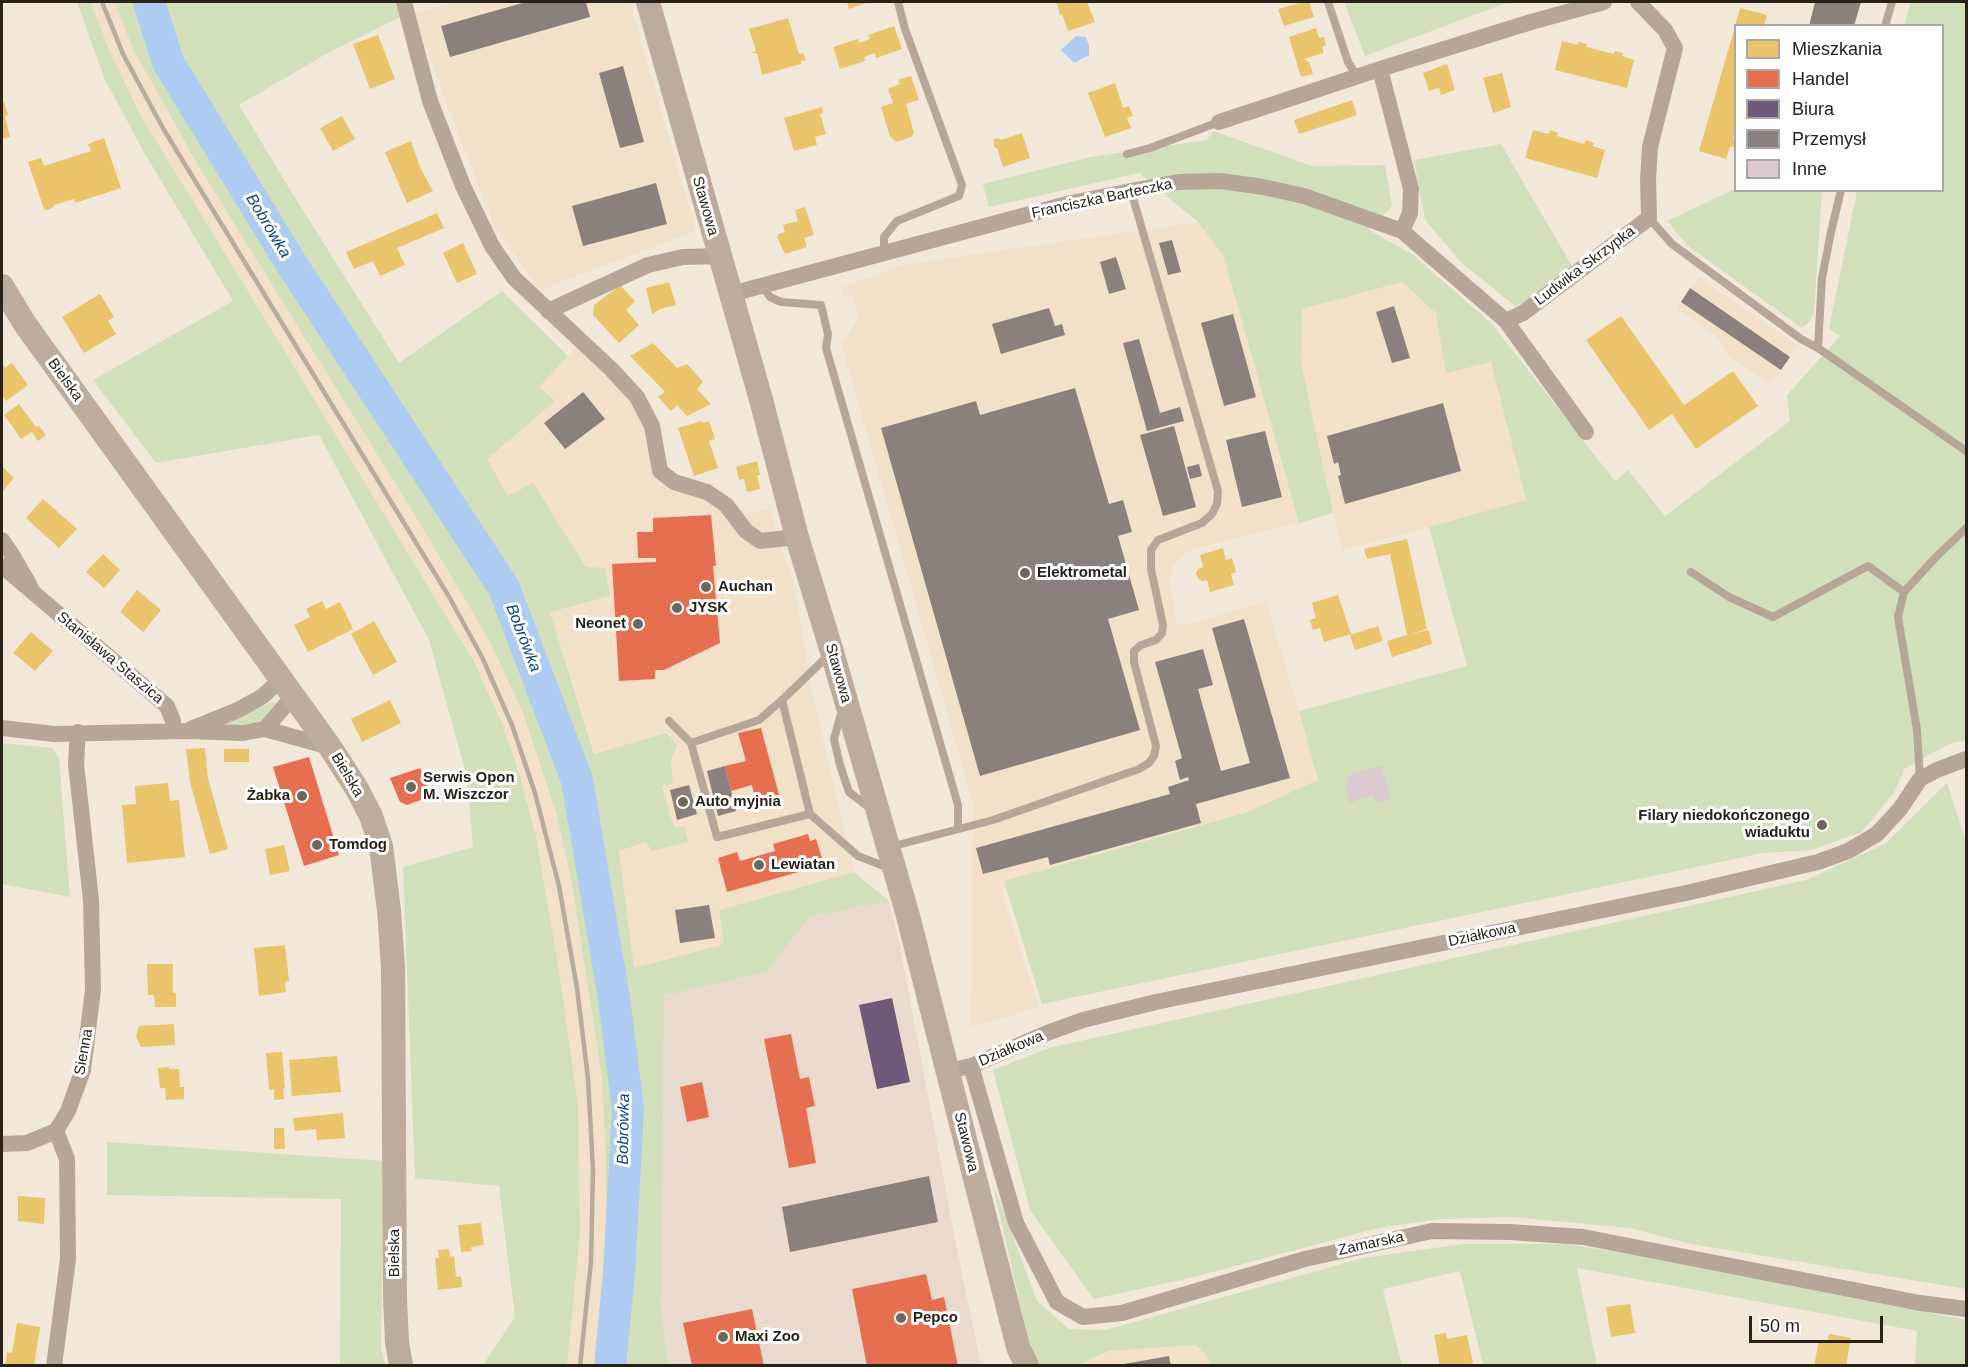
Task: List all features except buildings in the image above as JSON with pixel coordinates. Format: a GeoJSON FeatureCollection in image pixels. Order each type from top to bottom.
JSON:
{"type":"FeatureCollection","features":[{"type":"Feature","properties":{"kind":"street"},"geometry":{"type":"LineString","coordinates":[[404,2],[430,101],[463,186],[492,246],[514,278],[611,369],[637,397],[652,426],[660,471],[674,482],[707,492],[726,505],[746,531],[760,541],[797,537]]}},
{"type":"Feature","properties":{"kind":"street","name":"Stawowa"},"geometry":{"type":"LineString","coordinates":[[648,2],[797,537],[832,651],[931,999],[959,1069],[1020,1359]]}},
{"type":"Feature","properties":{"kind":"street"},"geometry":{"type":"LineString","coordinates":[[1220,122],[1357,76],[1604,2]]}},
{"type":"Feature","properties":{"kind":"street","name":"Ludwika Skrzypka"},"geometry":{"type":"LineString","coordinates":[[1506,321],[1523,313],[1649,218],[1650,147],[1675,48],[1665,30],[1638,2]]}},
{"type":"Feature","properties":{"kind":"street"},"geometry":{"type":"LineString","coordinates":[[1380,69],[1411,189],[1410,213],[1402,231],[1506,321],[1586,432]]}},
{"type":"Feature","properties":{"kind":"street","name":"Franciszka Barteczka"},"geometry":{"type":"LineString","coordinates":[[731,294],[1071,203],[1179,182],[1221,181],[1304,196],[1402,231]]}},
{"type":"Feature","properties":{"kind":"street"},"geometry":{"type":"LineString","coordinates":[[548,311],[648,265],[683,257],[720,256]]}},
{"type":"Feature","properties":{"kind":"street","name":"Bielska"},"geometry":{"type":"LineString","coordinates":[[2,286],[25,324],[330,747],[371,816],[381,846],[393,967],[395,1298],[397,1342],[401,1365]]}},
{"type":"Feature","properties":{"kind":"street","name":"Stanisława Staszica"},"geometry":{"type":"LineString","coordinates":[[2,540],[33,592]]}},
{"type":"Feature","properties":{"kind":"street","name":"Stanisława Staszica"},"geometry":{"type":"LineString","coordinates":[[2,566],[167,706],[173,721],[181,731]]}},
{"type":"Feature","properties":{"kind":"street"},"geometry":{"type":"LineString","coordinates":[[265,729],[288,687]]}},
{"type":"Feature","properties":{"kind":"street"},"geometry":{"type":"LineString","coordinates":[[181,731],[288,687]]}},
{"type":"Feature","properties":{"kind":"street"},"geometry":{"type":"LineString","coordinates":[[2,728],[54,734],[181,731],[243,733],[265,729],[330,747]]}},
{"type":"Feature","properties":{"kind":"street","name":"Sienna"},"geometry":{"type":"LineString","coordinates":[[56,1131],[68,1111],[83,1070],[93,990],[91,900],[76,764],[78,732]]}},
{"type":"Feature","properties":{"kind":"street"},"geometry":{"type":"LineString","coordinates":[[1920,779],[1936,770],[1966,759]]}},
{"type":"Feature","properties":{"kind":"street","name":"Działkowa"},"geometry":{"type":"LineString","coordinates":[[959,1069],[1083,1020],[1156,1002],[1686,893],[1818,862],[1848,851],[1877,834],[1900,809],[1920,779]]}},
{"type":"Feature","properties":{"kind":"street","name":"Zamarska"},"geometry":{"type":"LineString","coordinates":[[959,1069],[1016,1223],[1057,1302],[1083,1317],[1122,1313],[1305,1259],[1432,1231],[1509,1232],[1583,1237],[1920,1304],[1966,1309]]}},
{"type":"Feature","properties":{"kind":"street"},"geometry":{"type":"LineString","coordinates":[[2,1144],[27,1143],[56,1131],[68,1159],[68,1259],[54,1365]]}},
{"type":"Feature","properties":{"kind":"lane"},"geometry":{"type":"LineString","coordinates":[[884,253],[884,237],[897,221],[959,196],[962,185],[905,29],[898,2]]}},
{"type":"Feature","properties":{"kind":"lane"},"geometry":{"type":"LineString","coordinates":[[1328,2],[1348,62],[1357,76]]}},
{"type":"Feature","properties":{"kind":"lane"},"geometry":{"type":"LineString","coordinates":[[1886,24],[1892,2]]}},
{"type":"Feature","properties":{"kind":"lane"},"geometry":{"type":"LineString","coordinates":[[1127,154],[1150,148],[1220,122]]}},
{"type":"Feature","properties":{"kind":"lane"},"geometry":{"type":"LineString","coordinates":[[782,700],[810,814],[858,856],[891,859],[958,829],[993,820],[1139,769],[1149,763],[1154,756],[1156,746],[1134,662],[1134,651],[1141,645],[1156,639],[1162,633],[1163,625],[1150,569],[1151,550],[1158,540],[1202,523],[1212,514],[1217,504],[1218,490],[1131,191]]}},
{"type":"Feature","properties":{"kind":"lane"},"geometry":{"type":"LineString","coordinates":[[1818,348],[1822,278],[1841,192]]}},
{"type":"Feature","properties":{"kind":"lane"},"geometry":{"type":"LineString","coordinates":[[1649,218],[1672,244],[1801,339],[1818,348],[1966,451]]}},
{"type":"Feature","properties":{"kind":"lane"},"geometry":{"type":"LineString","coordinates":[[762,286],[770,297],[781,302],[821,305],[828,334],[826,348],[958,805],[958,829]]}},
{"type":"Feature","properties":{"kind":"lane"},"geometry":{"type":"LineString","coordinates":[[1920,779],[1917,730],[1898,617],[1904,592],[1966,528]]}},
{"type":"Feature","properties":{"kind":"lane"},"geometry":{"type":"LineString","coordinates":[[1691,572],[1729,597],[1773,617],[1868,566],[1904,592]]}},
{"type":"Feature","properties":{"kind":"lane"},"geometry":{"type":"LineString","coordinates":[[691,743],[759,720],[832,651]]}},
{"type":"Feature","properties":{"kind":"lane"},"geometry":{"type":"LineString","coordinates":[[669,721],[691,743],[717,837],[810,814]]}},
{"type":"Feature","properties":{"kind":"shaded area"},"geometry":{"type":"Polygon","coordinates":[[[91,2],[114,2],[134,51],[199,167],[411,509],[488,638],[523,713],[557,816],[572,884],[602,1078],[606,1160],[606,1257],[601,1343],[597,1365],[567,1365],[580,1233],[578,1105],[559,970],[536,836],[519,773],[501,721],[475,663],[140,114],[108,47],[91,2]]]}},
{"type":"Feature","properties":{"kind":"shaded area"},"geometry":{"type":"Polygon","coordinates":[[[455,2],[630,2],[696,231],[539,290],[495,227],[414,14],[455,2]]]}},
{"type":"Feature","properties":{"kind":"shaded area"},"geometry":{"type":"Polygon","coordinates":[[[1198,222],[1223,255],[1299,523],[1187,551],[1173,566],[1170,583],[1178,628],[1266,601],[1319,780],[1204,831],[1001,889],[1039,1007],[971,1027],[973,803],[842,346],[858,317],[852,294],[844,296],[842,288],[902,265],[1198,222]]]}},
{"type":"Feature","properties":{"kind":"shaded area"},"geometry":{"type":"Polygon","coordinates":[[[1699,277],[1797,345],[1770,385],[1728,356],[1717,337],[1676,308],[1699,277]]]}},
{"type":"Feature","properties":{"kind":"shaded area"},"geometry":{"type":"Polygon","coordinates":[[[1402,282],[1436,313],[1447,372],[1491,362],[1526,501],[1343,550],[1301,362],[1302,309],[1402,282]]]}},
{"type":"Feature","properties":{"kind":"shaded area"},"geometry":{"type":"Polygon","coordinates":[[[587,336],[647,401],[669,468],[680,477],[721,489],[746,514],[769,508],[795,588],[813,696],[854,872],[719,910],[724,944],[634,968],[619,851],[646,842],[674,828],[662,787],[673,783],[671,762],[677,745],[666,734],[595,754],[550,612],[609,596],[586,567],[564,533],[508,496],[486,458],[555,401],[539,387],[587,336]]]}},
{"type":"Feature","properties":{"kind":"shaded area"},"geometry":{"type":"Polygon","coordinates":[[[889,901],[900,947],[981,1365],[668,1365],[660,1296],[662,1295],[664,996],[767,972],[810,917],[889,901]]]}},
{"type":"Feature","properties":{"kind":"shaded area"},"geometry":{"type":"Polygon","coordinates":[[[1197,1345],[1208,1357],[1210,1365],[1078,1366],[1109,1351],[1197,1345]]]}},
{"type":"Feature","properties":{"kind":"green space"},"geometry":{"type":"Polygon","coordinates":[[[77,2],[91,2],[108,47],[140,114],[475,663],[501,721],[519,773],[536,836],[559,970],[578,1105],[580,1233],[567,1365],[483,1365],[515,1317],[499,1186],[415,1178],[403,867],[473,847],[467,777],[429,640],[319,435],[156,463],[93,380],[233,301],[145,154],[105,80],[77,2]]]}},
{"type":"Feature","properties":{"kind":"green space"},"geometry":{"type":"Polygon","coordinates":[[[114,2],[398,2],[402,16],[326,54],[239,105],[399,363],[502,291],[568,356],[539,387],[555,401],[487,459],[508,496],[533,483],[586,567],[605,568],[610,596],[550,612],[594,754],[666,733],[677,745],[671,762],[673,783],[662,787],[674,827],[684,826],[688,842],[652,851],[646,842],[619,851],[634,968],[724,944],[719,910],[854,872],[889,901],[810,917],[767,972],[664,996],[662,1296],[660,1297],[668,1365],[597,1365],[601,1343],[606,1257],[606,1160],[602,1078],[572,884],[557,816],[523,713],[488,638],[411,509],[199,167],[134,51],[114,2]]]}},
{"type":"Feature","properties":{"kind":"green space"},"geometry":{"type":"Polygon","coordinates":[[[1344,2],[1509,2],[1365,56],[1344,2]]]}},
{"type":"Feature","properties":{"kind":"green space"},"geometry":{"type":"Polygon","coordinates":[[[1911,2],[1966,2],[1966,740],[1949,744],[1904,769],[1895,791],[1862,832],[1812,850],[1763,853],[1042,1004],[1004,881],[1245,813],[1318,780],[1299,711],[1467,666],[1429,527],[1526,500],[1491,362],[1446,373],[1436,313],[1402,282],[1302,309],[1301,362],[1333,513],[1299,523],[1223,255],[1198,222],[1139,173],[989,207],[983,184],[1091,157],[1207,140],[1213,131],[1312,166],[1385,165],[1392,206],[1369,230],[1412,254],[1492,324],[1615,481],[1628,470],[1665,516],[1790,421],[1787,395],[1840,336],[1829,329],[1857,192],[1944,192],[1944,24],[1904,24],[1911,2]]]}},
{"type":"Feature","properties":{"kind":"green space"},"geometry":{"type":"Polygon","coordinates":[[[1501,144],[1573,268],[1516,307],[1461,262],[1425,220],[1414,160],[1501,144]]]}},
{"type":"Feature","properties":{"kind":"green space"},"geometry":{"type":"Polygon","coordinates":[[[1734,189],[1734,192],[1822,192],[1814,313],[1810,321],[1802,328],[1688,246],[1667,221],[1734,189]]]}},
{"type":"Feature","properties":{"kind":"green space"},"geometry":{"type":"Polygon","coordinates":[[[272,702],[278,703],[261,723],[222,728],[222,722],[272,702]]]}},
{"type":"Feature","properties":{"kind":"green space"},"geometry":{"type":"Polygon","coordinates":[[[2,743],[53,748],[59,758],[70,897],[2,884],[2,743]]]}},
{"type":"Feature","properties":{"kind":"green space"},"geometry":{"type":"Polygon","coordinates":[[[1947,783],[1966,842],[1966,1289],[1691,1244],[1630,1228],[1511,1217],[1440,1219],[1378,1228],[1194,1277],[1094,1299],[1030,1210],[993,1070],[1049,1048],[1806,880],[1885,844],[1947,783]]]}},
{"type":"Feature","properties":{"kind":"green space"},"geometry":{"type":"Polygon","coordinates":[[[107,1142],[384,1161],[381,1351],[386,1365],[340,1365],[341,1199],[107,1195],[107,1142]]]}},
{"type":"Feature","properties":{"kind":"green space"},"geometry":{"type":"Polygon","coordinates":[[[992,1181],[1037,1301],[1069,1329],[1106,1330],[1363,1258],[1463,1244],[1566,1244],[1618,1252],[1966,1320],[1966,1365],[1915,1365],[1917,1331],[1577,1268],[1597,1365],[1483,1365],[1460,1271],[1383,1289],[1402,1365],[1210,1365],[1208,1357],[1196,1345],[1109,1351],[1078,1365],[1034,1365],[992,1181]]]}},
{"type":"Feature","properties":{"kind":"water"},"geometry":{"type":"Polygon","coordinates":[[[1076,36],[1086,37],[1089,55],[1074,63],[1061,50],[1076,36]]]}},
{"type":"Feature","properties":{"kind":"waterway","name":"Bobrówka"},"geometry":{"type":"LineString","coordinates":[[149,2],[168,62],[291,263],[504,588],[577,780],[614,998],[628,1109],[619,1273],[610,1366]]}},
{"type":"Feature","properties":{"kind":"railway"},"geometry":{"type":"LineString","coordinates":[[102,2],[123,54],[164,130],[448,595],[482,657],[512,725],[535,793],[559,886],[577,988],[588,1078],[593,1170],[591,1262],[580,1366]]}},
{"type":"Feature","properties":{"kind":"place","name":"Elektrometal"},"geometry":{"type":"Point","coordinates":[1025,573]}},
{"type":"Feature","properties":{"kind":"place","name":"Auchan"},"geometry":{"type":"Point","coordinates":[706,587]}},
{"type":"Feature","properties":{"kind":"place","name":"JYSK"},"geometry":{"type":"Point","coordinates":[677,608]}},
{"type":"Feature","properties":{"kind":"place","name":"Neonet"},"geometry":{"type":"Point","coordinates":[638,624]}},
{"type":"Feature","properties":{"kind":"place","name":"Serwis Opon M. Wiszczor"},"geometry":{"type":"Point","coordinates":[411,787]}},
{"type":"Feature","properties":{"kind":"place","name":"Żabka"},"geometry":{"type":"Point","coordinates":[302,796]}},
{"type":"Feature","properties":{"kind":"place","name":"Auto myjnia"},"geometry":{"type":"Point","coordinates":[683,802]}},
{"type":"Feature","properties":{"kind":"place","name":"Filary niedokończonego wiaduktu"},"geometry":{"type":"Point","coordinates":[1822,825]}},
{"type":"Feature","properties":{"kind":"place","name":"Tomdog"},"geometry":{"type":"Point","coordinates":[317,845]}},
{"type":"Feature","properties":{"kind":"place","name":"Lewiatan"},"geometry":{"type":"Point","coordinates":[759,865]}},
{"type":"Feature","properties":{"kind":"place","name":"Pepco"},"geometry":{"type":"Point","coordinates":[901,1318]}},
{"type":"Feature","properties":{"kind":"place","name":"Maxi Zoo"},"geometry":{"type":"Point","coordinates":[723,1337]}}]}
